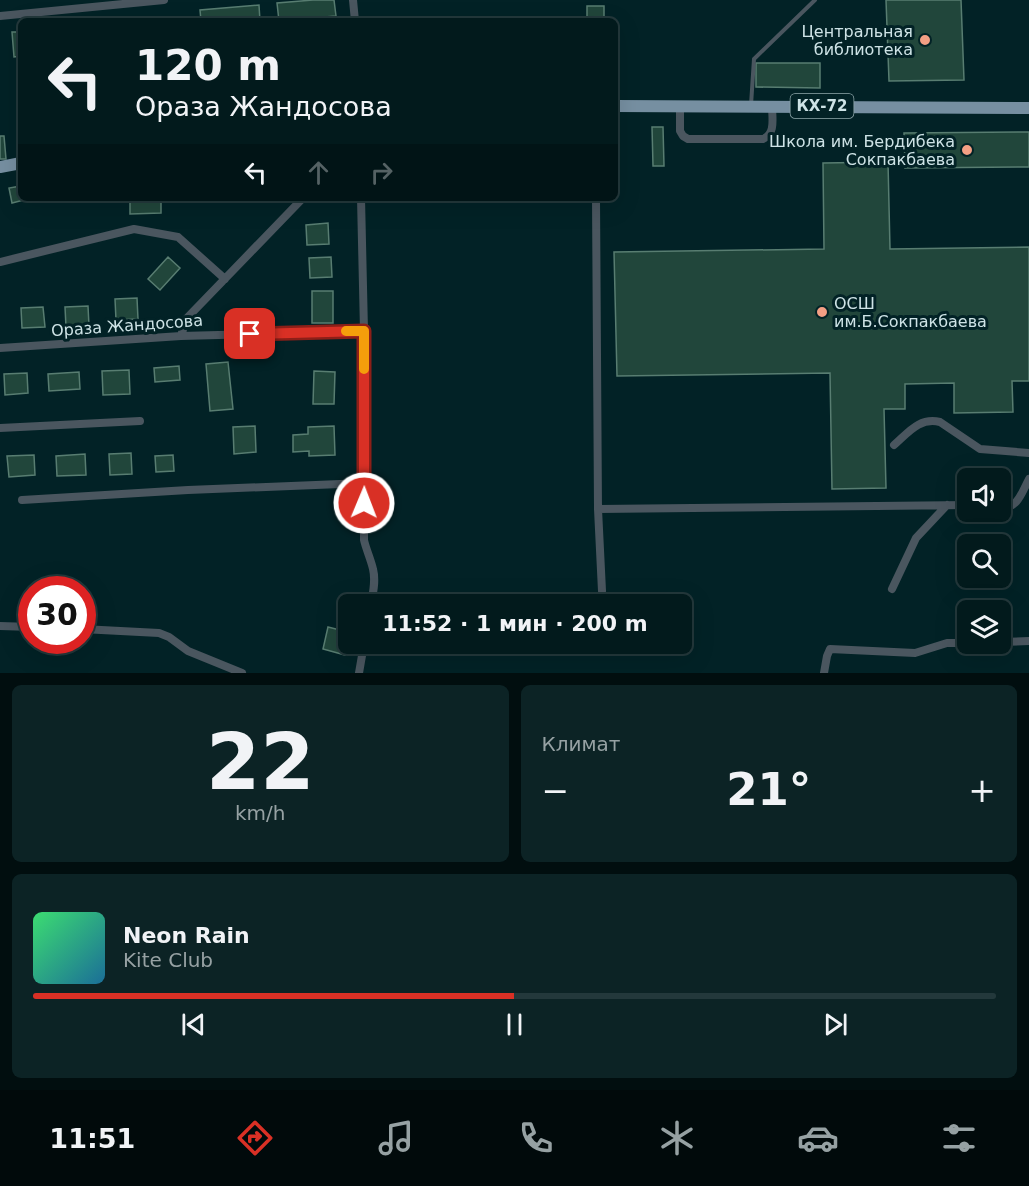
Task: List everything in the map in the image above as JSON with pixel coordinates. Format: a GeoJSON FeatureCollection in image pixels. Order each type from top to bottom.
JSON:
{"type":"FeatureCollection","features":[{"type":"Feature","properties":{"kind":"main road","name":"КХ-72"},"geometry":{"type":"LineString","coordinates":[[618,106],[1029,108]]}},
{"type":"Feature","properties":{"kind":"main road"},"geometry":{"type":"LineString","coordinates":[[0,167],[18,164]]}},
{"type":"Feature","properties":{"kind":"street"},"geometry":{"type":"LineString","coordinates":[[0,16],[164,0]]}},
{"type":"Feature","properties":{"kind":"street"},"geometry":{"type":"LineString","coordinates":[[353,0],[354,18]]}},
{"type":"Feature","properties":{"kind":"street"},"geometry":{"type":"LineString","coordinates":[[680,105],[680,131],[688,139],[763,139],[769,137],[772,106]]}},
{"type":"Feature","properties":{"kind":"street"},"geometry":{"type":"LineString","coordinates":[[181,336],[186,320],[300,201]]}},
{"type":"Feature","properties":{"kind":"street"},"geometry":{"type":"LineString","coordinates":[[361,201],[364,331],[364,540],[373,568],[375,584],[373,594]]}},
{"type":"Feature","properties":{"kind":"street"},"geometry":{"type":"LineString","coordinates":[[596,201],[598,509],[602,591]]}},
{"type":"Feature","properties":{"kind":"street"},"geometry":{"type":"LineString","coordinates":[[0,262],[134,229],[178,237],[225,279]]}},
{"type":"Feature","properties":{"kind":"street","name":"Ораза Жандосова"},"geometry":{"type":"LineString","coordinates":[[0,348],[181,336],[364,331]]}},
{"type":"Feature","properties":{"kind":"street"},"geometry":{"type":"LineString","coordinates":[[0,428],[140,421]]}},
{"type":"Feature","properties":{"kind":"street"},"geometry":{"type":"LineString","coordinates":[[894,445],[921,422],[935,421],[981,449],[1029,453]]}},
{"type":"Feature","properties":{"kind":"street"},"geometry":{"type":"LineString","coordinates":[[1011,507],[1016,503],[1029,479]]}},
{"type":"Feature","properties":{"kind":"street"},"geometry":{"type":"LineString","coordinates":[[22,500],[365,483]]}},
{"type":"Feature","properties":{"kind":"street"},"geometry":{"type":"LineString","coordinates":[[892,589],[916,538],[947,505]]}},
{"type":"Feature","properties":{"kind":"street"},"geometry":{"type":"LineString","coordinates":[[598,509],[957,505]]}},
{"type":"Feature","properties":{"kind":"street"},"geometry":{"type":"LineString","coordinates":[[0,626],[18,627]]}},
{"type":"Feature","properties":{"kind":"street"},"geometry":{"type":"LineString","coordinates":[[96,630],[159,633],[169,637],[188,651],[242,673]]}},
{"type":"Feature","properties":{"kind":"street"},"geometry":{"type":"LineString","coordinates":[[1011,642],[1029,641]]}},
{"type":"Feature","properties":{"kind":"street"},"geometry":{"type":"LineString","coordinates":[[824,671],[830,649],[915,653],[957,644]]}},
{"type":"Feature","properties":{"kind":"street"},"geometry":{"type":"LineString","coordinates":[[359,673],[362,654]]}},
{"type":"Feature","properties":{"kind":"lane"},"geometry":{"type":"LineString","coordinates":[[751,106],[754,59],[815,0]]}},
{"type":"Feature","properties":{"kind":"building"},"geometry":{"type":"Polygon","coordinates":[[[334,0],[336,16],[279,18],[277,3],[334,0]]]}},
{"type":"Feature","properties":{"kind":"building","name":"Центральная библиотека"},"geometry":{"type":"Polygon","coordinates":[[[886,0],[961,0],[964,80],[889,81],[886,0]]]}},
{"type":"Feature","properties":{"kind":"building"},"geometry":{"type":"Polygon","coordinates":[[[259,5],[260,18],[201,18],[200,10],[259,5]]]}},
{"type":"Feature","properties":{"kind":"building"},"geometry":{"type":"Polygon","coordinates":[[[587,6],[604,6],[604,18],[587,18],[587,6]]]}},
{"type":"Feature","properties":{"kind":"building"},"geometry":{"type":"Polygon","coordinates":[[[12,32],[18,32],[18,56],[14,57],[12,32]]]}},
{"type":"Feature","properties":{"kind":"building"},"geometry":{"type":"Polygon","coordinates":[[[756,63],[820,63],[820,88],[756,87],[756,63]]]}},
{"type":"Feature","properties":{"kind":"building"},"geometry":{"type":"Polygon","coordinates":[[[652,127],[663,127],[664,166],[653,166],[652,127]]]}},
{"type":"Feature","properties":{"kind":"building","name":"Школа им. Бердибека Сокпакбаева"},"geometry":{"type":"Polygon","coordinates":[[[1029,132],[1029,167],[905,168],[904,133],[1029,132]]]}},
{"type":"Feature","properties":{"kind":"building"},"geometry":{"type":"Polygon","coordinates":[[[0,136],[4,136],[6,159],[0,159],[0,136]]]}},
{"type":"Feature","properties":{"kind":"building","name":"ОСШ им.Б.Сокпакбаева"},"geometry":{"type":"Polygon","coordinates":[[[888,162],[890,249],[1029,247],[1029,381],[1012,381],[1013,412],[954,413],[954,383],[905,384],[905,409],[884,409],[886,488],[832,489],[830,373],[617,376],[614,252],[824,249],[823,163],[888,162]]]}},
{"type":"Feature","properties":{"kind":"building"},"geometry":{"type":"Polygon","coordinates":[[[18,186],[18,201],[20,201],[12,203],[9,188],[18,186]]]}},
{"type":"Feature","properties":{"kind":"building"},"geometry":{"type":"Polygon","coordinates":[[[130,201],[161,201],[161,213],[130,214],[130,201]]]}},
{"type":"Feature","properties":{"kind":"building"},"geometry":{"type":"Polygon","coordinates":[[[328,223],[329,244],[307,245],[306,225],[328,223]]]}},
{"type":"Feature","properties":{"kind":"building"},"geometry":{"type":"Polygon","coordinates":[[[168,257],[180,268],[160,290],[148,279],[168,257]]]}},
{"type":"Feature","properties":{"kind":"building"},"geometry":{"type":"Polygon","coordinates":[[[331,257],[332,277],[310,278],[309,258],[331,257]]]}},
{"type":"Feature","properties":{"kind":"building"},"geometry":{"type":"Polygon","coordinates":[[[312,291],[333,291],[333,323],[312,323],[312,291]]]}},
{"type":"Feature","properties":{"kind":"building"},"geometry":{"type":"Polygon","coordinates":[[[137,298],[138,319],[116,320],[115,299],[137,298]]]}},
{"type":"Feature","properties":{"kind":"building"},"geometry":{"type":"Polygon","coordinates":[[[88,306],[89,326],[66,327],[65,307],[88,306]]]}},
{"type":"Feature","properties":{"kind":"building"},"geometry":{"type":"Polygon","coordinates":[[[43,307],[45,327],[22,328],[21,308],[43,307]]]}},
{"type":"Feature","properties":{"kind":"building"},"geometry":{"type":"Polygon","coordinates":[[[228,362],[233,409],[210,411],[206,364],[228,362]]]}},
{"type":"Feature","properties":{"kind":"building"},"geometry":{"type":"Polygon","coordinates":[[[179,366],[180,380],[155,382],[154,368],[179,366]]]}},
{"type":"Feature","properties":{"kind":"building"},"geometry":{"type":"Polygon","coordinates":[[[129,370],[130,394],[103,395],[102,371],[129,370]]]}},
{"type":"Feature","properties":{"kind":"building"},"geometry":{"type":"Polygon","coordinates":[[[314,371],[335,372],[334,404],[313,404],[314,371]]]}},
{"type":"Feature","properties":{"kind":"building"},"geometry":{"type":"Polygon","coordinates":[[[79,372],[80,389],[49,391],[48,374],[79,372]]]}},
{"type":"Feature","properties":{"kind":"building"},"geometry":{"type":"Polygon","coordinates":[[[27,373],[28,393],[5,395],[4,374],[27,373]]]}},
{"type":"Feature","properties":{"kind":"building"},"geometry":{"type":"Polygon","coordinates":[[[255,426],[256,452],[234,454],[233,427],[255,426]]]}},
{"type":"Feature","properties":{"kind":"building"},"geometry":{"type":"Polygon","coordinates":[[[334,426],[335,455],[309,456],[309,451],[293,452],[293,435],[308,434],[308,427],[334,426]]]}},
{"type":"Feature","properties":{"kind":"building"},"geometry":{"type":"Polygon","coordinates":[[[131,453],[132,474],[110,475],[109,454],[131,453]]]}},
{"type":"Feature","properties":{"kind":"building"},"geometry":{"type":"Polygon","coordinates":[[[85,454],[86,475],[57,476],[56,456],[85,454]]]}},
{"type":"Feature","properties":{"kind":"building"},"geometry":{"type":"Polygon","coordinates":[[[34,455],[35,475],[9,477],[7,456],[34,455]]]}},
{"type":"Feature","properties":{"kind":"building"},"geometry":{"type":"Polygon","coordinates":[[[173,455],[174,471],[156,472],[155,456],[173,455]]]}},
{"type":"Feature","properties":{"kind":"building"},"geometry":{"type":"Polygon","coordinates":[[[328,627],[338,630],[338,653],[323,649],[328,627]]]}},
{"type":"Feature","properties":{"kind":"slow traffic"},"geometry":{"type":"LineString","coordinates":[[346,331],[364,331],[364,369]]}},
{"type":"Feature","properties":{"kind":"place","name":"Центральная библиотека"},"geometry":{"type":"Point","coordinates":[925,40]}},
{"type":"Feature","properties":{"kind":"place","name":"Школа им. Бердибека Сокпакбаева"},"geometry":{"type":"Point","coordinates":[967,150]}},
{"type":"Feature","properties":{"kind":"place","name":"ОСШ им.Б.Сокпакбаева"},"geometry":{"type":"Point","coordinates":[822,312]}},
{"type":"Feature","properties":{"kind":"route"},"geometry":{"type":"LineString","coordinates":[[250,334],[364,331],[364,503]]}}]}
